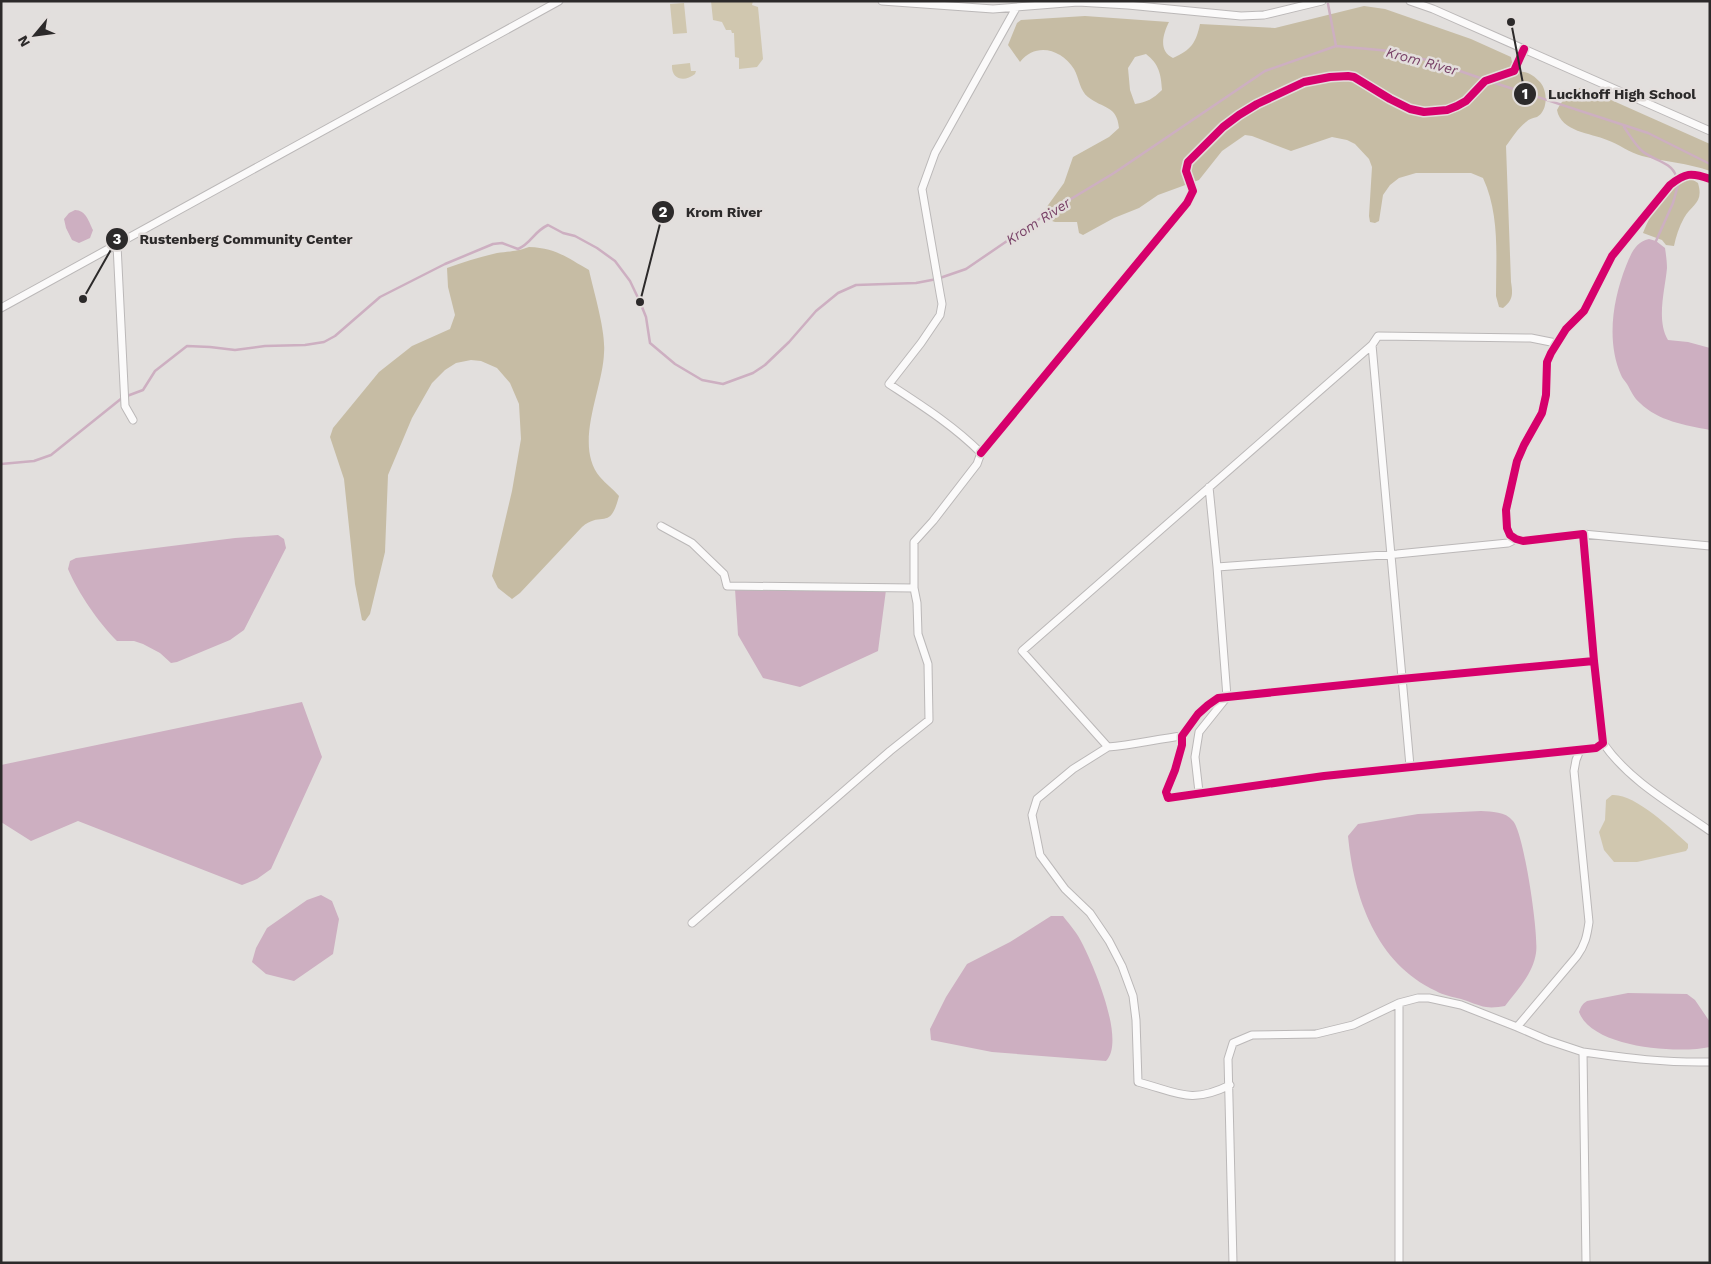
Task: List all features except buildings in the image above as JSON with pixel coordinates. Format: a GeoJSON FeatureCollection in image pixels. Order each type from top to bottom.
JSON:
{"type":"FeatureCollection","features":[{"type":"Feature","properties":{"kind":"street"},"geometry":{"type":"LineString","coordinates":[[1,308],[558,1]]}},
{"type":"Feature","properties":{"kind":"street"},"geometry":{"type":"LineString","coordinates":[[882,1],[993,9],[1078,2],[1241,16],[1264,15],[1322,1]]}},
{"type":"Feature","properties":{"kind":"street"},"geometry":{"type":"LineString","coordinates":[[1410,1],[1433,9],[1710,131]]}},
{"type":"Feature","properties":{"kind":"street"},"geometry":{"type":"LineString","coordinates":[[982,453],[937,415],[889,384],[940,315],[942,304],[922,189],[935,153],[1016,8]]}},
{"type":"Feature","properties":{"kind":"street"},"geometry":{"type":"LineString","coordinates":[[692,923],[890,751],[929,720],[928,664],[918,634],[917,603],[914,588],[914,542],[933,521],[977,464],[982,453],[1187,202],[1193,191],[1186,170],[1188,162],[1223,127],[1239,115],[1257,104],[1304,82],[1330,77],[1354,77],[1410,109],[1424,112],[1446,110],[1466,101],[1485,81],[1514,71],[1524,49]]}},
{"type":"Feature","properties":{"kind":"street"},"geometry":{"type":"LineString","coordinates":[[1710,179],[1695,174],[1687,174],[1670,185],[1612,256],[1584,310],[1556,343],[1547,362],[1546,395],[1542,413],[1517,462],[1508,498],[1506,517],[1510,535],[1523,541],[1583,534],[1710,546]]}},
{"type":"Feature","properties":{"kind":"street"},"geometry":{"type":"LineString","coordinates":[[117,245],[125,406],[133,420]]}},
{"type":"Feature","properties":{"kind":"street"},"geometry":{"type":"LineString","coordinates":[[1108,747],[1022,651],[1372,345],[1378,336],[1531,338],[1556,343]]}},
{"type":"Feature","properties":{"kind":"street"},"geometry":{"type":"LineString","coordinates":[[1372,345],[1410,766]]}},
{"type":"Feature","properties":{"kind":"street"},"geometry":{"type":"LineString","coordinates":[[1199,792],[1195,757],[1199,732],[1227,696],[1209,487]]}},
{"type":"Feature","properties":{"kind":"street"},"geometry":{"type":"LineString","coordinates":[[661,526],[692,543],[724,574],[727,586],[914,588]]}},
{"type":"Feature","properties":{"kind":"street"},"geometry":{"type":"LineString","coordinates":[[1583,534],[1603,743],[1611,755],[1642,783],[1710,831]]}},
{"type":"Feature","properties":{"kind":"street"},"geometry":{"type":"LineString","coordinates":[[1217,567],[1508,543],[1516,539]]}},
{"type":"Feature","properties":{"kind":"street"},"geometry":{"type":"LineString","coordinates":[[1594,661],[1218,698],[1208,704],[1182,736],[1182,745],[1175,770],[1166,792],[1168,798],[1199,792],[1410,766],[1596,748],[1603,743]]}},
{"type":"Feature","properties":{"kind":"street"},"geometry":{"type":"LineString","coordinates":[[1182,736],[1108,747],[1073,769],[1038,799],[1032,816],[1040,855],[1065,889],[1090,913],[1109,941],[1122,966],[1133,996],[1136,1020],[1138,1082],[1177,1095],[1199,1096],[1216,1092],[1230,1085]]}},
{"type":"Feature","properties":{"kind":"street"},"geometry":{"type":"LineString","coordinates":[[1517,1027],[1578,956],[1588,935],[1574,771],[1580,750]]}},
{"type":"Feature","properties":{"kind":"street"},"geometry":{"type":"LineString","coordinates":[[1233,1263],[1228,1059],[1233,1043],[1252,1035],[1316,1034],[1353,1026],[1400,1003],[1418,998],[1429,998],[1461,1005],[1547,1040],[1583,1052],[1650,1060],[1710,1062]]}},
{"type":"Feature","properties":{"kind":"street"},"geometry":{"type":"LineString","coordinates":[[1399,1263],[1400,1003]]}},
{"type":"Feature","properties":{"kind":"street"},"geometry":{"type":"LineString","coordinates":[[1583,1052],[1586,1263]]}},
{"type":"Feature","properties":{"kind":"shaded area"},"geometry":{"type":"Polygon","coordinates":[[[711,1],[753,1],[752,5],[758,7],[763,59],[757,67],[739,69],[739,58],[735,57],[734,33],[731,30],[726,30],[722,22],[713,20],[711,1]]]}},
{"type":"Feature","properties":{"kind":"shaded area"},"geometry":{"type":"Polygon","coordinates":[[[684,3],[687,33],[673,34],[670,4],[684,3]]]}},
{"type":"Feature","properties":{"kind":"shaded area"},"geometry":{"type":"Polygon","coordinates":[[[1364,6],[1385,9],[1471,39],[1511,57],[1513,67],[1520,72],[1531,74],[1540,82],[1543,86],[1546,101],[1541,114],[1523,124],[1506,146],[1512,293],[1509,302],[1503,308],[1499,307],[1496,296],[1495,221],[1483,178],[1471,173],[1416,173],[1399,178],[1390,185],[1383,195],[1379,221],[1375,223],[1370,222],[1372,167],[1369,159],[1355,144],[1332,137],[1291,151],[1245,135],[1222,151],[1199,180],[1158,195],[1139,208],[1114,218],[1083,235],[1079,233],[1077,222],[1055,222],[1049,220],[1046,208],[1064,183],[1073,157],[1109,137],[1119,128],[1118,121],[1112,111],[1085,94],[1074,69],[1062,57],[1055,53],[1041,50],[1026,56],[1020,62],[1008,45],[1017,23],[1021,20],[1085,16],[1169,22],[1163,42],[1165,51],[1173,58],[1192,45],[1200,24],[1275,28],[1364,6]],[[1146,54],[1135,57],[1128,68],[1130,90],[1135,104],[1150,100],[1162,90],[1158,70],[1154,62],[1146,54]]]}},
{"type":"Feature","properties":{"kind":"shaded area"},"geometry":{"type":"Polygon","coordinates":[[[690,63],[691,71],[696,71],[691,77],[683,79],[674,74],[672,65],[690,63]]]}},
{"type":"Feature","properties":{"kind":"shaded area"},"geometry":{"type":"Polygon","coordinates":[[[1582,87],[1710,144],[1710,171],[1638,155],[1611,142],[1570,127],[1564,123],[1557,110],[1567,97],[1582,87]]]}},
{"type":"Feature","properties":{"kind":"shaded area"},"geometry":{"type":"Polygon","coordinates":[[[1690,178],[1698,183],[1699,195],[1696,203],[1682,221],[1674,246],[1666,245],[1662,240],[1643,233],[1661,200],[1674,185],[1690,178]]]}},
{"type":"Feature","properties":{"kind":"shaded area"},"geometry":{"type":"Polygon","coordinates":[[[75,210],[84,214],[93,230],[90,238],[79,243],[72,240],[64,219],[75,210]]]}},
{"type":"Feature","properties":{"kind":"shaded area"},"geometry":{"type":"Polygon","coordinates":[[[1649,239],[1656,241],[1665,248],[1667,268],[1663,295],[1662,323],[1668,340],[1688,342],[1710,348],[1710,430],[1663,418],[1647,409],[1634,397],[1621,376],[1616,362],[1613,320],[1621,279],[1632,253],[1640,243],[1649,239]]]}},
{"type":"Feature","properties":{"kind":"shaded area"},"geometry":{"type":"Polygon","coordinates":[[[529,247],[554,251],[589,270],[601,323],[604,353],[591,416],[589,449],[592,464],[600,477],[619,496],[616,507],[609,517],[589,522],[582,527],[520,593],[512,599],[498,588],[492,576],[512,491],[521,439],[519,404],[510,383],[497,368],[481,361],[471,360],[456,363],[445,370],[432,383],[412,418],[388,475],[385,552],[370,614],[365,621],[362,620],[355,584],[344,479],[330,437],[333,428],[379,372],[412,346],[450,329],[455,315],[448,287],[447,268],[497,253],[516,251],[529,247]]]}},
{"type":"Feature","properties":{"kind":"shaded area"},"geometry":{"type":"Polygon","coordinates":[[[278,535],[284,539],[286,548],[244,630],[230,640],[171,663],[160,653],[143,644],[134,641],[117,641],[103,626],[77,588],[68,569],[70,561],[76,558],[235,538],[278,535]]]}},
{"type":"Feature","properties":{"kind":"shaded area"},"geometry":{"type":"Polygon","coordinates":[[[735,589],[886,590],[878,651],[800,687],[763,678],[738,635],[735,589]]]}},
{"type":"Feature","properties":{"kind":"shaded area"},"geometry":{"type":"Polygon","coordinates":[[[302,702],[322,757],[271,869],[257,879],[242,885],[78,821],[31,841],[1,822],[1,765],[302,702]]]}},
{"type":"Feature","properties":{"kind":"shaded area"},"geometry":{"type":"Polygon","coordinates":[[[1612,795],[1631,800],[1652,813],[1688,844],[1686,851],[1637,862],[1614,862],[1604,850],[1599,832],[1605,820],[1606,800],[1612,795]]]}},
{"type":"Feature","properties":{"kind":"shaded area"},"geometry":{"type":"Polygon","coordinates":[[[1481,811],[1506,815],[1513,821],[1517,829],[1526,863],[1535,926],[1536,953],[1532,968],[1505,1006],[1495,1007],[1483,1006],[1448,996],[1415,979],[1398,964],[1383,946],[1363,905],[1351,859],[1348,836],[1358,824],[1418,814],[1481,811]]]}},
{"type":"Feature","properties":{"kind":"shaded area"},"geometry":{"type":"Polygon","coordinates":[[[321,895],[332,901],[339,919],[333,954],[294,981],[266,974],[252,962],[256,948],[267,928],[307,900],[321,895]]]}},
{"type":"Feature","properties":{"kind":"shaded area"},"geometry":{"type":"Polygon","coordinates":[[[1051,916],[1063,916],[1076,933],[1088,955],[1100,986],[1110,1021],[1112,1038],[1111,1051],[1106,1061],[992,1052],[931,1040],[930,1029],[946,997],[967,964],[1010,942],[1051,916]]]}},
{"type":"Feature","properties":{"kind":"shaded area"},"geometry":{"type":"Polygon","coordinates":[[[1628,993],[1687,994],[1695,1000],[1710,1022],[1710,1047],[1678,1050],[1637,1046],[1618,1041],[1600,1034],[1587,1024],[1579,1012],[1587,1001],[1628,993]]]}},
{"type":"Feature","properties":{"kind":"waterway"},"geometry":{"type":"LineString","coordinates":[[1328,4],[1336,46]]}},
{"type":"Feature","properties":{"kind":"waterway","name":"Krom River"},"geometry":{"type":"LineString","coordinates":[[127,396],[143,390],[155,371],[187,346],[235,350],[324,342],[335,336],[380,297],[445,264],[493,244],[502,243],[518,249],[523,247],[548,225],[563,233],[575,236],[615,261],[630,281],[640,302],[646,317],[650,343],[675,364],[702,380],[723,384],[753,373],[765,365],[789,342],[816,311],[838,293],[856,285],[916,283],[937,279],[966,269],[1051,211],[1114,173],[1265,71],[1336,46],[1390,51],[1431,61],[1483,79]]}},
{"type":"Feature","properties":{"kind":"waterway","name":"Krom River"},"geometry":{"type":"LineString","coordinates":[[1492,82],[1648,133],[1710,164]]}},
{"type":"Feature","properties":{"kind":"waterway"},"geometry":{"type":"LineString","coordinates":[[1624,127],[1641,150],[1670,167],[1676,176]]}},
{"type":"Feature","properties":{"kind":"waterway"},"geometry":{"type":"LineString","coordinates":[[1656,241],[1673,203],[1678,185]]}},
{"type":"Feature","properties":{"kind":"waterway","name":"Krom River"},"geometry":{"type":"LineString","coordinates":[[1,464],[34,461],[51,455],[122,398]]}},
{"type":"Feature","properties":{"kind":"cycle path"},"geometry":{"type":"LineString","coordinates":[[981,453],[1187,203],[1193,191],[1186,171],[1188,162],[1223,127],[1239,115],[1257,104],[1304,82],[1348,76],[1354,77],[1410,109],[1424,112],[1447,110],[1466,101],[1485,81],[1514,71],[1524,49]]}},
{"type":"Feature","properties":{"kind":"cycle path"},"geometry":{"type":"LineString","coordinates":[[1594,661],[1218,698],[1198,714],[1182,736],[1182,745],[1175,770],[1166,792],[1168,798],[1324,776],[1596,748],[1603,743],[1583,534],[1523,541],[1516,539],[1510,535],[1507,528],[1506,510],[1517,461],[1542,413],[1546,395],[1547,362],[1551,353],[1566,329],[1584,311],[1612,256],[1670,185],[1688,175],[1698,175],[1710,179]]}},
{"type":"Feature","properties":{"kind":"place","name":"Luckhoff High School"},"geometry":{"type":"Point","coordinates":[1511,22]}},
{"type":"Feature","properties":{"kind":"place","name":"Rustenberg Community Center"},"geometry":{"type":"Point","coordinates":[83,299]}},
{"type":"Feature","properties":{"kind":"place","name":"Krom River"},"geometry":{"type":"Point","coordinates":[640,302]}}]}
